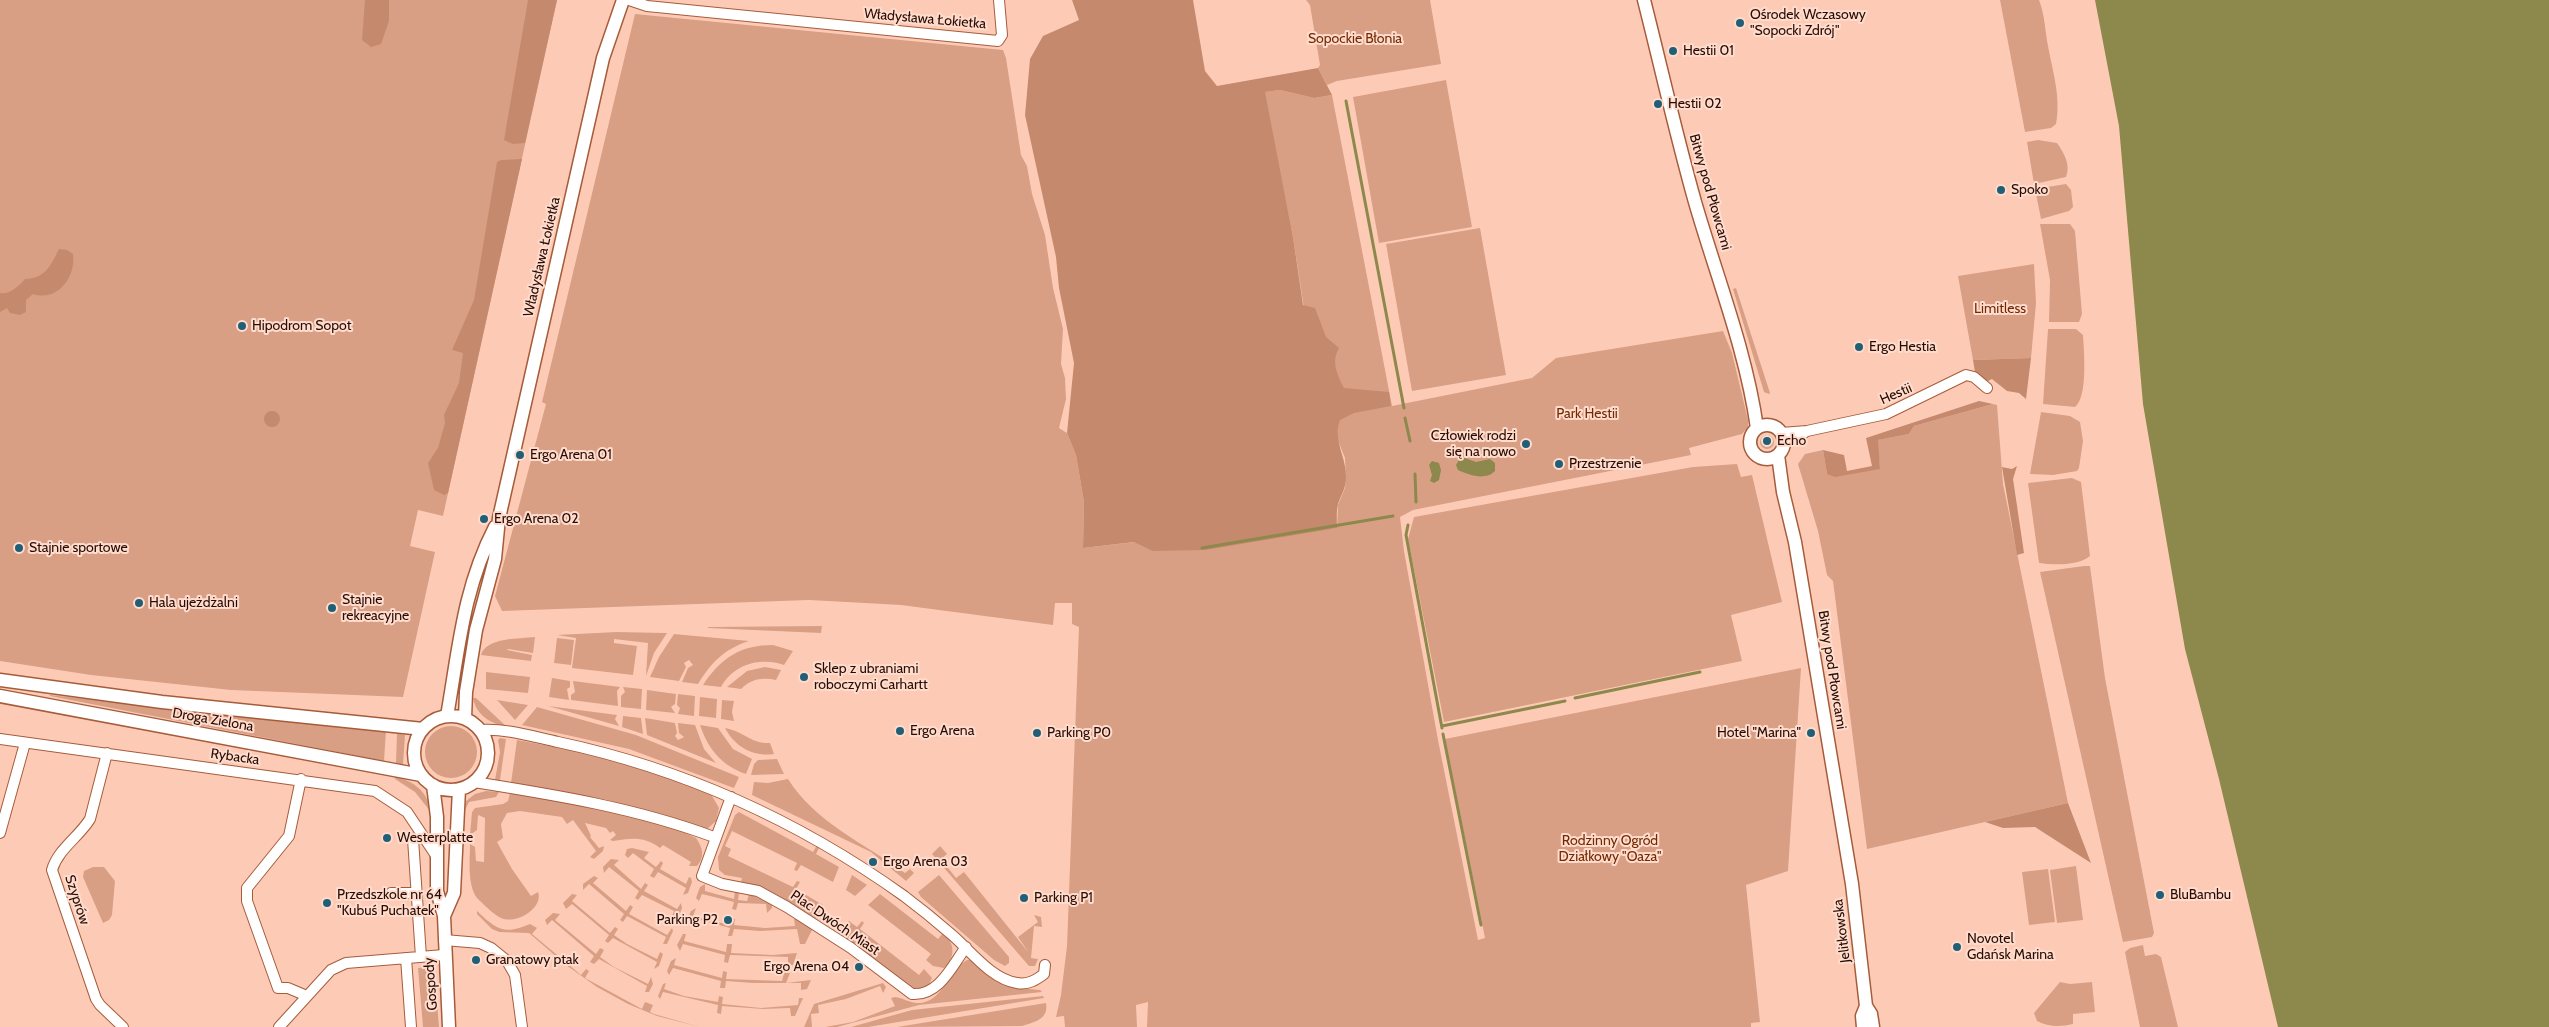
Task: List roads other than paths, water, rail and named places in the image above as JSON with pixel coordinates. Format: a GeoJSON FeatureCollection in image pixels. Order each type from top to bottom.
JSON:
{"type":"FeatureCollection","features":[{"type":"Feature","properties":{"kind":"street","name":"Władysława Łokietka"},"geometry":{"type":"LineString","coordinates":[[465,718],[466,692],[476,630],[495,559],[498,522],[604,58],[623,0]]}},
{"type":"Feature","properties":{"kind":"street","name":"Władysława Łokietka"},"geometry":{"type":"LineString","coordinates":[[628,0],[653,7],[998,41],[1002,35],[999,0]]}},
{"type":"Feature","properties":{"kind":"street","name":"Bitwy pod Płowcami"},"geometry":{"type":"LineString","coordinates":[[1644,0],[1695,203],[1738,338],[1762,427],[1750,439],[1752,450],[1756,455],[1778,448],[1783,492],[1795,542],[1846,854]]}},
{"type":"Feature","properties":{"kind":"street","name":"Hestii"},"geometry":{"type":"LineString","coordinates":[[1778,448],[1807,431],[1886,414],[1966,376],[1974,377],[1988,388]]}},
{"type":"Feature","properties":{"kind":"street"},"geometry":{"type":"LineString","coordinates":[[1762,427],[1778,448]]}},
{"type":"Feature","properties":{"kind":"street","name":"Władysława Łokietka"},"geometry":{"type":"LineString","coordinates":[[447,716],[460,628],[481,556],[498,522]]}},
{"type":"Feature","properties":{"kind":"street","name":"Droga Zielona"},"geometry":{"type":"LineString","coordinates":[[0,680],[162,702],[423,729]]}},
{"type":"Feature","properties":{"kind":"street","name":"Droga Zielona"},"geometry":{"type":"LineString","coordinates":[[0,696],[421,775]]}},
{"type":"Feature","properties":{"kind":"street"},"geometry":{"type":"LineString","coordinates":[[447,716],[465,718],[480,730],[486,740],[488,751],[487,763],[482,774],[474,782],[459,789],[441,788],[433,785],[421,775],[414,756],[415,747],[423,729],[430,722],[447,716]]}},
{"type":"Feature","properties":{"kind":"street"},"geometry":{"type":"LineString","coordinates":[[480,730],[522,734],[625,758],[672,773],[731,797],[801,830],[868,871],[928,914],[997,976],[1017,983],[1034,981],[1044,974],[1045,965]]}},
{"type":"Feature","properties":{"kind":"street","name":"Rybacka"},"geometry":{"type":"LineString","coordinates":[[0,739],[365,788],[386,797],[407,812],[437,857]]}},
{"type":"Feature","properties":{"kind":"street"},"geometry":{"type":"LineString","coordinates":[[0,833],[25,743]]}},
{"type":"Feature","properties":{"kind":"street","name":"Szyprów"},"geometry":{"type":"LineString","coordinates":[[107,753],[90,819],[57,857],[52,870],[96,999],[124,1027]]}},
{"type":"Feature","properties":{"kind":"street"},"geometry":{"type":"LineString","coordinates":[[301,779],[289,836],[250,882],[247,901],[278,988],[288,988],[307,996]]}},
{"type":"Feature","properties":{"kind":"street"},"geometry":{"type":"LineString","coordinates":[[474,782],[557,794],[610,806],[714,837]]}},
{"type":"Feature","properties":{"kind":"street","name":"Gospody"},"geometry":{"type":"LineString","coordinates":[[433,785],[437,817],[437,891],[444,916],[444,956],[449,1027]]}},
{"type":"Feature","properties":{"kind":"street","name":"Gospody"},"geometry":{"type":"LineString","coordinates":[[444,916],[454,893],[459,789]]}},
{"type":"Feature","properties":{"kind":"street","name":"Plac Dwóch Miast"},"geometry":{"type":"LineString","coordinates":[[731,797],[714,837],[702,876],[722,884],[758,891],[773,899],[833,935],[912,994],[921,994],[936,988],[966,947]]}},
{"type":"Feature","properties":{"kind":"street"},"geometry":{"type":"LineString","coordinates":[[412,839],[421,957]]}},
{"type":"Feature","properties":{"kind":"street","name":"Jelitkowska"},"geometry":{"type":"LineString","coordinates":[[1846,854],[1866,1006],[1871,1014],[1873,1027]]}},
{"type":"Feature","properties":{"kind":"street"},"geometry":{"type":"LineString","coordinates":[[391,893],[416,893]]}},
{"type":"Feature","properties":{"kind":"street","name":"Gospody"},"geometry":{"type":"LineString","coordinates":[[444,940],[480,943],[491,948],[507,961],[514,972],[522,1027]]}},
{"type":"Feature","properties":{"kind":"street"},"geometry":{"type":"LineString","coordinates":[[279,1027],[331,970],[346,963],[444,956]]}},
{"type":"Feature","properties":{"kind":"street","name":"Gospody"},"geometry":{"type":"LineString","coordinates":[[406,958],[411,1027]]}},
{"type":"Feature","properties":{"kind":"street","name":"Jelitkowska"},"geometry":{"type":"LineString","coordinates":[[1863,1027],[1862,1016],[1866,1006]]}},
{"type":"Feature","properties":{"kind":"waterway"},"geometry":{"type":"LineString","coordinates":[[1346,101],[1404,408]]}},
{"type":"Feature","properties":{"kind":"waterway"},"geometry":{"type":"LineString","coordinates":[[1405,418],[1410,441]]}},
{"type":"Feature","properties":{"kind":"waterway"},"geometry":{"type":"LineString","coordinates":[[1415,474],[1416,502]]}},
{"type":"Feature","properties":{"kind":"waterway"},"geometry":{"type":"LineString","coordinates":[[1202,548],[1393,516]]}},
{"type":"Feature","properties":{"kind":"waterway"},"geometry":{"type":"LineString","coordinates":[[1408,525],[1406,535],[1442,728]]}},
{"type":"Feature","properties":{"kind":"waterway"},"geometry":{"type":"LineString","coordinates":[[1575,698],[1700,672]]}},
{"type":"Feature","properties":{"kind":"waterway"},"geometry":{"type":"LineString","coordinates":[[1442,726],[1565,701]]}},
{"type":"Feature","properties":{"kind":"waterway"},"geometry":{"type":"LineString","coordinates":[[1443,734],[1481,925]]}},
{"type":"Feature","properties":{"kind":"place","name":"Ośrodek Wczasowy \"Sopocki Zdrój\""},"geometry":{"type":"Point","coordinates":[1740,23]}},
{"type":"Feature","properties":{"kind":"place","name":"Hestii 01"},"geometry":{"type":"Point","coordinates":[1673,51]}},
{"type":"Feature","properties":{"kind":"place","name":"Hestii 02"},"geometry":{"type":"Point","coordinates":[1658,104]}},
{"type":"Feature","properties":{"kind":"place","name":"Spoko"},"geometry":{"type":"Point","coordinates":[2001,190]}},
{"type":"Feature","properties":{"kind":"place","name":"Hipodrom Sopot"},"geometry":{"type":"Point","coordinates":[242,326]}},
{"type":"Feature","properties":{"kind":"place","name":"Ergo Hestia"},"geometry":{"type":"Point","coordinates":[1859,347]}},
{"type":"Feature","properties":{"kind":"place","name":"Echo"},"geometry":{"type":"Point","coordinates":[1767,441]}},
{"type":"Feature","properties":{"kind":"place","name":"Człowiek rodzi się na nowo"},"geometry":{"type":"Point","coordinates":[1526,444]}},
{"type":"Feature","properties":{"kind":"place","name":"Ergo Arena 01"},"geometry":{"type":"Point","coordinates":[520,455]}},
{"type":"Feature","properties":{"kind":"place","name":"Przestrzenie"},"geometry":{"type":"Point","coordinates":[1559,464]}},
{"type":"Feature","properties":{"kind":"place","name":"Ergo Arena 02"},"geometry":{"type":"Point","coordinates":[484,519]}},
{"type":"Feature","properties":{"kind":"place","name":"Stajnie sportowe"},"geometry":{"type":"Point","coordinates":[19,548]}},
{"type":"Feature","properties":{"kind":"place","name":"Hala ujeżdżalni"},"geometry":{"type":"Point","coordinates":[139,603]}},
{"type":"Feature","properties":{"kind":"place","name":"Stajnie rekreacyjne"},"geometry":{"type":"Point","coordinates":[332,608]}},
{"type":"Feature","properties":{"kind":"place","name":"Sklep z ubraniami roboczymi Carhartt"},"geometry":{"type":"Point","coordinates":[804,677]}},
{"type":"Feature","properties":{"kind":"place","name":"Ergo Arena"},"geometry":{"type":"Point","coordinates":[900,731]}},
{"type":"Feature","properties":{"kind":"place","name":"Parking P0"},"geometry":{"type":"Point","coordinates":[1037,733]}},
{"type":"Feature","properties":{"kind":"place","name":"Hotel \"Marina\""},"geometry":{"type":"Point","coordinates":[1811,733]}},
{"type":"Feature","properties":{"kind":"place","name":"Westerplatte"},"geometry":{"type":"Point","coordinates":[387,838]}},
{"type":"Feature","properties":{"kind":"place","name":"Ergo Arena 03"},"geometry":{"type":"Point","coordinates":[873,862]}},
{"type":"Feature","properties":{"kind":"place","name":"BluBambu"},"geometry":{"type":"Point","coordinates":[2160,895]}},
{"type":"Feature","properties":{"kind":"place","name":"Parking P1"},"geometry":{"type":"Point","coordinates":[1024,898]}},
{"type":"Feature","properties":{"kind":"place","name":"Przedszkole nr 64 \"Kubuś Puchatek\""},"geometry":{"type":"Point","coordinates":[327,903]}},
{"type":"Feature","properties":{"kind":"place","name":"Parking P2"},"geometry":{"type":"Point","coordinates":[728,920]}},
{"type":"Feature","properties":{"kind":"place","name":"Novotel Gdańsk Marina"},"geometry":{"type":"Point","coordinates":[1957,947]}},
{"type":"Feature","properties":{"kind":"place","name":"Granatowy ptak"},"geometry":{"type":"Point","coordinates":[476,960]}},
{"type":"Feature","properties":{"kind":"place","name":"Ergo Arena 04"},"geometry":{"type":"Point","coordinates":[859,967]}},
{"type":"Feature","properties":{"kind":"park label","name":"Sopockie Błonia"},"geometry":{"type":"Point","coordinates":[1355,39]}},
{"type":"Feature","properties":{"kind":"park label","name":"Limitless"},"geometry":{"type":"Point","coordinates":[2000,309]}},
{"type":"Feature","properties":{"kind":"park label","name":"Park Hestii"},"geometry":{"type":"Point","coordinates":[1587,414]}},
{"type":"Feature","properties":{"kind":"park label","name":"Rodzinny Ogród Działkowy \"Oaza\""},"geometry":{"type":"Point","coordinates":[1610,850]}}]}
